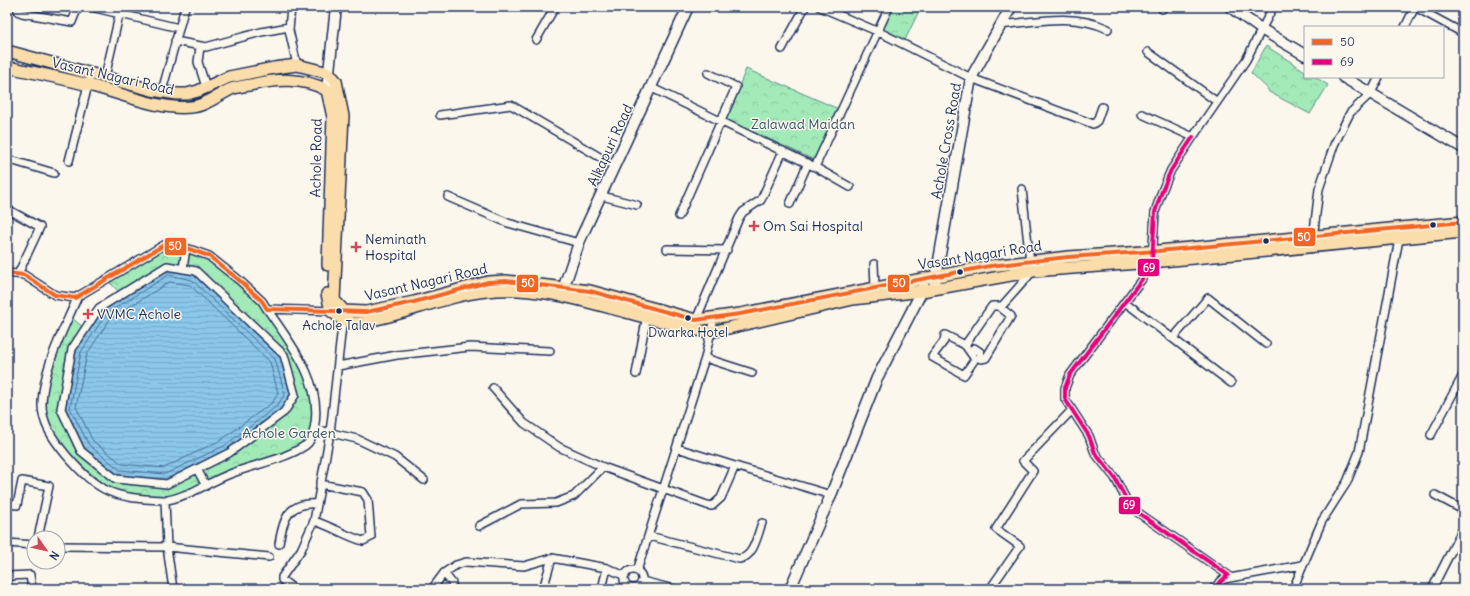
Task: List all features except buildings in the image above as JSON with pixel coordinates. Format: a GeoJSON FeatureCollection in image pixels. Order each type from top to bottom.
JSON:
{"type":"FeatureCollection","features":[{"type":"Feature","properties":{"kind":"main road","name":"Vasant Nagari Road"},"geometry":{"type":"LineString","coordinates":[[7,51],[162,92],[187,94],[229,76],[297,65],[332,77]]}},
{"type":"Feature","properties":{"kind":"main road","name":"Vasant Nagari Road"},"geometry":{"type":"LineString","coordinates":[[7,67],[88,85],[149,102],[184,107],[191,107],[205,103],[230,89],[268,81],[281,80],[307,82],[327,90]]}},
{"type":"Feature","properties":{"kind":"main road","name":"Achole Road"},"geometry":{"type":"LineString","coordinates":[[332,77],[343,116],[334,293],[336,303],[344,315]]}},
{"type":"Feature","properties":{"kind":"main road","name":"Achole Road"},"geometry":{"type":"LineString","coordinates":[[327,90],[334,117],[327,294],[330,311]]}},
{"type":"Feature","properties":{"kind":"main road","name":"Vasant Nagari Road"},"geometry":{"type":"LineString","coordinates":[[647,312],[696,320],[714,318],[875,287],[931,282],[990,266],[1031,266],[1068,257],[1151,257],[1317,247],[1463,222]]}},
{"type":"Feature","properties":{"kind":"main road","name":"Vasant Nagari Road"},"geometry":{"type":"LineString","coordinates":[[1151,257],[1312,237],[1463,232]]}},
{"type":"Feature","properties":{"kind":"main road","name":"Vasant Nagari Road"},"geometry":{"type":"LineString","coordinates":[[344,315],[382,310],[488,282],[506,281],[561,292],[590,291],[702,331],[711,332],[852,299],[922,291],[931,282]]}},
{"type":"Feature","properties":{"kind":"main road"},"geometry":{"type":"LineString","coordinates":[[330,311],[344,315]]}},
{"type":"Feature","properties":{"kind":"street"},"geometry":{"type":"LineString","coordinates":[[17,7],[18,11],[22,13],[72,22],[78,7]]}},
{"type":"Feature","properties":{"kind":"street"},"geometry":{"type":"LineString","coordinates":[[90,7],[120,10],[179,28]]}},
{"type":"Feature","properties":{"kind":"street"},"geometry":{"type":"LineString","coordinates":[[162,92],[185,7]]}},
{"type":"Feature","properties":{"kind":"street"},"geometry":{"type":"LineString","coordinates":[[291,7],[289,27],[297,65]]}},
{"type":"Feature","properties":{"kind":"street","name":"Achole Road"},"geometry":{"type":"LineString","coordinates":[[327,90],[332,77],[336,7]]}},
{"type":"Feature","properties":{"kind":"street"},"geometry":{"type":"LineString","coordinates":[[536,40],[555,7]]}},
{"type":"Feature","properties":{"kind":"street","name":"Alkapuri Road"},"geometry":{"type":"LineString","coordinates":[[561,292],[579,243],[652,88],[688,7]]}},
{"type":"Feature","properties":{"kind":"street"},"geometry":{"type":"LineString","coordinates":[[782,49],[804,7]]}},
{"type":"Feature","properties":{"kind":"street"},"geometry":{"type":"LineString","coordinates":[[820,7],[879,32],[971,78],[1093,124],[1097,120],[1102,107]]}},
{"type":"Feature","properties":{"kind":"street"},"geometry":{"type":"LineString","coordinates":[[815,167],[890,7]]}},
{"type":"Feature","properties":{"kind":"street","name":"Achole Cross Road"},"geometry":{"type":"LineString","coordinates":[[931,282],[971,78],[1011,7]]}},
{"type":"Feature","properties":{"kind":"street"},"geometry":{"type":"LineString","coordinates":[[1230,7],[1261,29],[1304,54]]}},
{"type":"Feature","properties":{"kind":"street"},"geometry":{"type":"LineString","coordinates":[[1214,588],[1228,575],[1130,507],[1115,478],[1095,453],[1089,436],[1065,399],[1065,388],[1070,375],[1125,302],[1151,257],[1155,212],[1171,170],[1216,101],[1246,60],[1273,7]]}},
{"type":"Feature","properties":{"kind":"street"},"geometry":{"type":"LineString","coordinates":[[1406,26],[1415,7],[1463,33]]}},
{"type":"Feature","properties":{"kind":"street"},"geometry":{"type":"LineString","coordinates":[[105,77],[120,10]]}},
{"type":"Feature","properties":{"kind":"street"},"geometry":{"type":"LineString","coordinates":[[1002,25],[1071,19],[1082,20],[1108,29]]}},
{"type":"Feature","properties":{"kind":"street"},"geometry":{"type":"LineString","coordinates":[[175,42],[200,47],[210,46],[275,28],[289,27]]}},
{"type":"Feature","properties":{"kind":"street"},"geometry":{"type":"LineString","coordinates":[[200,47],[198,62],[206,87]]}},
{"type":"Feature","properties":{"kind":"street"},"geometry":{"type":"LineString","coordinates":[[1148,52],[1216,101]]}},
{"type":"Feature","properties":{"kind":"street"},"geometry":{"type":"LineString","coordinates":[[68,161],[92,73]]}},
{"type":"Feature","properties":{"kind":"street"},"geometry":{"type":"LineString","coordinates":[[679,216],[736,87],[708,73]]}},
{"type":"Feature","properties":{"kind":"street"},"geometry":{"type":"LineString","coordinates":[[1345,78],[1463,148]]}},
{"type":"Feature","properties":{"kind":"street"},"geometry":{"type":"LineString","coordinates":[[1317,247],[1312,237],[1319,189],[1334,145],[1350,113],[1371,93],[1378,78]]}},
{"type":"Feature","properties":{"kind":"street"},"geometry":{"type":"LineString","coordinates":[[652,88],[722,120],[808,163],[850,187]]}},
{"type":"Feature","properties":{"kind":"street"},"geometry":{"type":"LineString","coordinates":[[440,115],[511,105],[615,166]]}},
{"type":"Feature","properties":{"kind":"street"},"geometry":{"type":"LineString","coordinates":[[1142,114],[1193,137]]}},
{"type":"Feature","properties":{"kind":"street"},"geometry":{"type":"LineString","coordinates":[[696,320],[743,212],[761,200],[783,151]]}},
{"type":"Feature","properties":{"kind":"street"},"geometry":{"type":"LineString","coordinates":[[7,159],[54,173]]}},
{"type":"Feature","properties":{"kind":"street"},"geometry":{"type":"LineString","coordinates":[[790,204],[808,163]]}},
{"type":"Feature","properties":{"kind":"street"},"geometry":{"type":"LineString","coordinates":[[1000,307],[1031,266],[1022,189]]}},
{"type":"Feature","properties":{"kind":"street"},"geometry":{"type":"LineString","coordinates":[[602,196],[637,205]]}},
{"type":"Feature","properties":{"kind":"street"},"geometry":{"type":"LineString","coordinates":[[448,197],[508,223],[579,243]]}},
{"type":"Feature","properties":{"kind":"street"},"geometry":{"type":"LineString","coordinates":[[7,209],[40,227],[18,274]]}},
{"type":"Feature","properties":{"kind":"street"},"geometry":{"type":"LineString","coordinates":[[1293,589],[1298,582],[1302,565],[1322,521],[1347,482],[1359,452],[1398,233]]}},
{"type":"Feature","properties":{"kind":"street"},"geometry":{"type":"LineString","coordinates":[[7,273],[24,275],[55,295],[75,298],[78,296],[164,245],[186,248],[209,256],[262,301],[291,344],[309,375],[315,402],[314,429],[308,443],[290,454],[229,474],[206,486],[165,501],[120,496],[105,491],[90,481],[51,437],[44,420],[42,403],[45,382],[54,354],[78,296]]}},
{"type":"Feature","properties":{"kind":"street"},"geometry":{"type":"LineString","coordinates":[[183,269],[186,248]]}},
{"type":"Feature","properties":{"kind":"street"},"geometry":{"type":"LineString","coordinates":[[667,249],[726,250]]}},
{"type":"Feature","properties":{"kind":"street"},"geometry":{"type":"LineString","coordinates":[[874,264],[875,287]]}},
{"type":"Feature","properties":{"kind":"street"},"geometry":{"type":"LineString","coordinates":[[167,266],[183,269],[196,271],[284,355],[295,395],[284,412],[229,453],[167,484],[116,479],[81,451],[61,409],[72,349],[99,308],[167,266]]}},
{"type":"Feature","properties":{"kind":"street"},"geometry":{"type":"LineString","coordinates":[[790,589],[831,495],[877,378],[922,291]]}},
{"type":"Feature","properties":{"kind":"street"},"geometry":{"type":"LineString","coordinates":[[1173,338],[1208,298],[1266,344]]}},
{"type":"Feature","properties":{"kind":"street"},"geometry":{"type":"LineString","coordinates":[[1125,302],[1231,383]]}},
{"type":"Feature","properties":{"kind":"street"},"geometry":{"type":"LineString","coordinates":[[965,345],[992,306],[1000,307],[1011,316],[986,358],[982,359],[980,352],[974,348]]}},
{"type":"Feature","properties":{"kind":"street"},"geometry":{"type":"LineString","coordinates":[[267,309],[330,311]]}},
{"type":"Feature","properties":{"kind":"street"},"geometry":{"type":"LineString","coordinates":[[636,374],[647,312]]}},
{"type":"Feature","properties":{"kind":"street"},"geometry":{"type":"LineString","coordinates":[[294,589],[282,580],[282,577],[301,550],[314,521],[330,433],[344,315]]}},
{"type":"Feature","properties":{"kind":"street"},"geometry":{"type":"LineString","coordinates":[[637,571],[705,358],[714,318]]}},
{"type":"Feature","properties":{"kind":"street"},"geometry":{"type":"LineString","coordinates":[[945,335],[965,345],[975,359],[964,375],[932,358],[944,341],[945,335]]}},
{"type":"Feature","properties":{"kind":"street"},"geometry":{"type":"LineString","coordinates":[[338,366],[397,355],[470,347],[550,351]]}},
{"type":"Feature","properties":{"kind":"street"},"geometry":{"type":"LineString","coordinates":[[705,358],[752,373]]}},
{"type":"Feature","properties":{"kind":"street"},"geometry":{"type":"LineString","coordinates":[[1431,435],[1463,376]]}},
{"type":"Feature","properties":{"kind":"street"},"geometry":{"type":"LineString","coordinates":[[493,388],[524,423],[559,447],[603,467],[712,506],[721,498],[735,466]]}},
{"type":"Feature","properties":{"kind":"street"},"geometry":{"type":"LineString","coordinates":[[990,589],[1020,546],[996,529],[1033,471],[1023,461],[1072,410]]}},
{"type":"Feature","properties":{"kind":"street"},"geometry":{"type":"LineString","coordinates":[[314,429],[357,439],[395,457],[424,480]]}},
{"type":"Feature","properties":{"kind":"street"},"geometry":{"type":"LineString","coordinates":[[677,448],[831,495]]}},
{"type":"Feature","properties":{"kind":"street"},"geometry":{"type":"LineString","coordinates":[[478,526],[521,504],[556,503],[574,496],[603,467]]}},
{"type":"Feature","properties":{"kind":"street"},"geometry":{"type":"LineString","coordinates":[[197,469],[206,486]]}},
{"type":"Feature","properties":{"kind":"street"},"geometry":{"type":"LineString","coordinates":[[7,504],[16,505],[22,481],[49,486],[40,530]]}},
{"type":"Feature","properties":{"kind":"street"},"geometry":{"type":"LineString","coordinates":[[314,521],[325,524],[351,538],[363,541],[371,537],[368,500],[363,492],[320,484]]}},
{"type":"Feature","properties":{"kind":"street"},"geometry":{"type":"LineString","coordinates":[[1435,495],[1463,510]]}},
{"type":"Feature","properties":{"kind":"street"},"geometry":{"type":"LineString","coordinates":[[165,501],[167,547],[173,589]]}},
{"type":"Feature","properties":{"kind":"street"},"geometry":{"type":"LineString","coordinates":[[279,544],[282,522],[294,508],[306,504],[317,504]]}},
{"type":"Feature","properties":{"kind":"street"},"geometry":{"type":"LineString","coordinates":[[649,536],[739,558],[745,558],[751,552],[762,523]]}},
{"type":"Feature","properties":{"kind":"street"},"geometry":{"type":"LineString","coordinates":[[1432,589],[1463,528]]}},
{"type":"Feature","properties":{"kind":"street"},"geometry":{"type":"LineString","coordinates":[[7,543],[26,544]]}},
{"type":"Feature","properties":{"kind":"street"},"geometry":{"type":"LineString","coordinates":[[66,546],[167,547],[268,557]]}},
{"type":"Feature","properties":{"kind":"street"},"geometry":{"type":"LineString","coordinates":[[432,589],[444,573],[456,564],[466,562],[524,566],[552,558],[607,568],[625,576]]}},
{"type":"Feature","properties":{"kind":"street"},"geometry":{"type":"LineString","coordinates":[[543,589],[552,558]]}},
{"type":"Feature","properties":{"kind":"street"},"geometry":{"type":"LineString","coordinates":[[1224,579],[1302,565]]}},
{"type":"Feature","properties":{"kind":"street"},"geometry":{"type":"LineString","coordinates":[[602,589],[607,568]]}},
{"type":"Feature","properties":{"kind":"street"},"geometry":{"type":"LineString","coordinates":[[629,571],[637,571],[641,575],[642,581],[639,586],[630,587],[626,584],[625,576],[629,571]]}},
{"type":"Feature","properties":{"kind":"street"},"geometry":{"type":"LineString","coordinates":[[444,573],[452,583],[453,589]]}},
{"type":"Feature","properties":{"kind":"street"},"geometry":{"type":"LineString","coordinates":[[7,576],[30,575],[32,589]]}},
{"type":"Feature","properties":{"kind":"street"},"geometry":{"type":"LineString","coordinates":[[642,581],[674,589]]}},
{"type":"Feature","properties":{"kind":"green space"},"geometry":{"type":"Polygon","coordinates":[[[891,7],[921,7],[904,42],[882,31],[891,7]]]}},
{"type":"Feature","properties":{"kind":"green space"},"geometry":{"type":"Polygon","coordinates":[[[1266,46],[1304,70],[1304,78],[1317,78],[1328,85],[1310,114],[1269,92],[1267,88],[1251,73],[1266,46]]]}},
{"type":"Feature","properties":{"kind":"green space","name":"Zalawad Maidan"},"geometry":{"type":"Polygon","coordinates":[[[746,69],[841,110],[816,161],[726,119],[746,69]]]}},
{"type":"Feature","properties":{"kind":"green space","name":"Achole Garden"},"geometry":{"type":"Polygon","coordinates":[[[164,245],[209,256],[262,301],[309,375],[315,408],[308,443],[165,501],[105,491],[74,464],[44,420],[45,382],[71,317],[85,329],[121,294],[107,280],[164,245]]]}},
{"type":"Feature","properties":{"kind":"water"},"geometry":{"type":"Polygon","coordinates":[[[167,266],[196,271],[284,355],[295,395],[284,412],[229,453],[167,484],[116,479],[81,451],[61,409],[72,349],[99,308],[167,266]]]}},
{"type":"Feature","properties":{"kind":"transit line","name":"69"},"geometry":{"type":"LineString","coordinates":[[1193,137],[1171,170],[1155,212],[1152,262],[1142,279],[1070,375],[1065,388],[1065,399],[1089,436],[1095,453],[1115,478],[1130,507],[1228,575],[1213,589]]}},
{"type":"Feature","properties":{"kind":"transit line","name":"50"},"geometry":{"type":"LineString","coordinates":[[7,273],[24,275],[55,295],[75,298],[164,245],[186,248],[209,256],[262,301],[267,309],[366,312],[414,302],[488,282],[506,281],[590,291],[696,320],[740,314],[990,266],[1068,257],[1158,251],[1463,222]]}},
{"type":"Feature","properties":{"kind":"place","name":"Om Sai Hospital"},"geometry":{"type":"Point","coordinates":[754,226]}},
{"type":"Feature","properties":{"kind":"place","name":"Neminath Hospital"},"geometry":{"type":"Point","coordinates":[356,247]}},
{"type":"Feature","properties":{"kind":"place","name":"Achole Talav"},"geometry":{"type":"Point","coordinates":[339,311]}},
{"type":"Feature","properties":{"kind":"place","name":"VVMC Achole"},"geometry":{"type":"Point","coordinates":[88,314]}},
{"type":"Feature","properties":{"kind":"place","name":"Dwarka Hotel"},"geometry":{"type":"Point","coordinates":[688,318]}}]}
